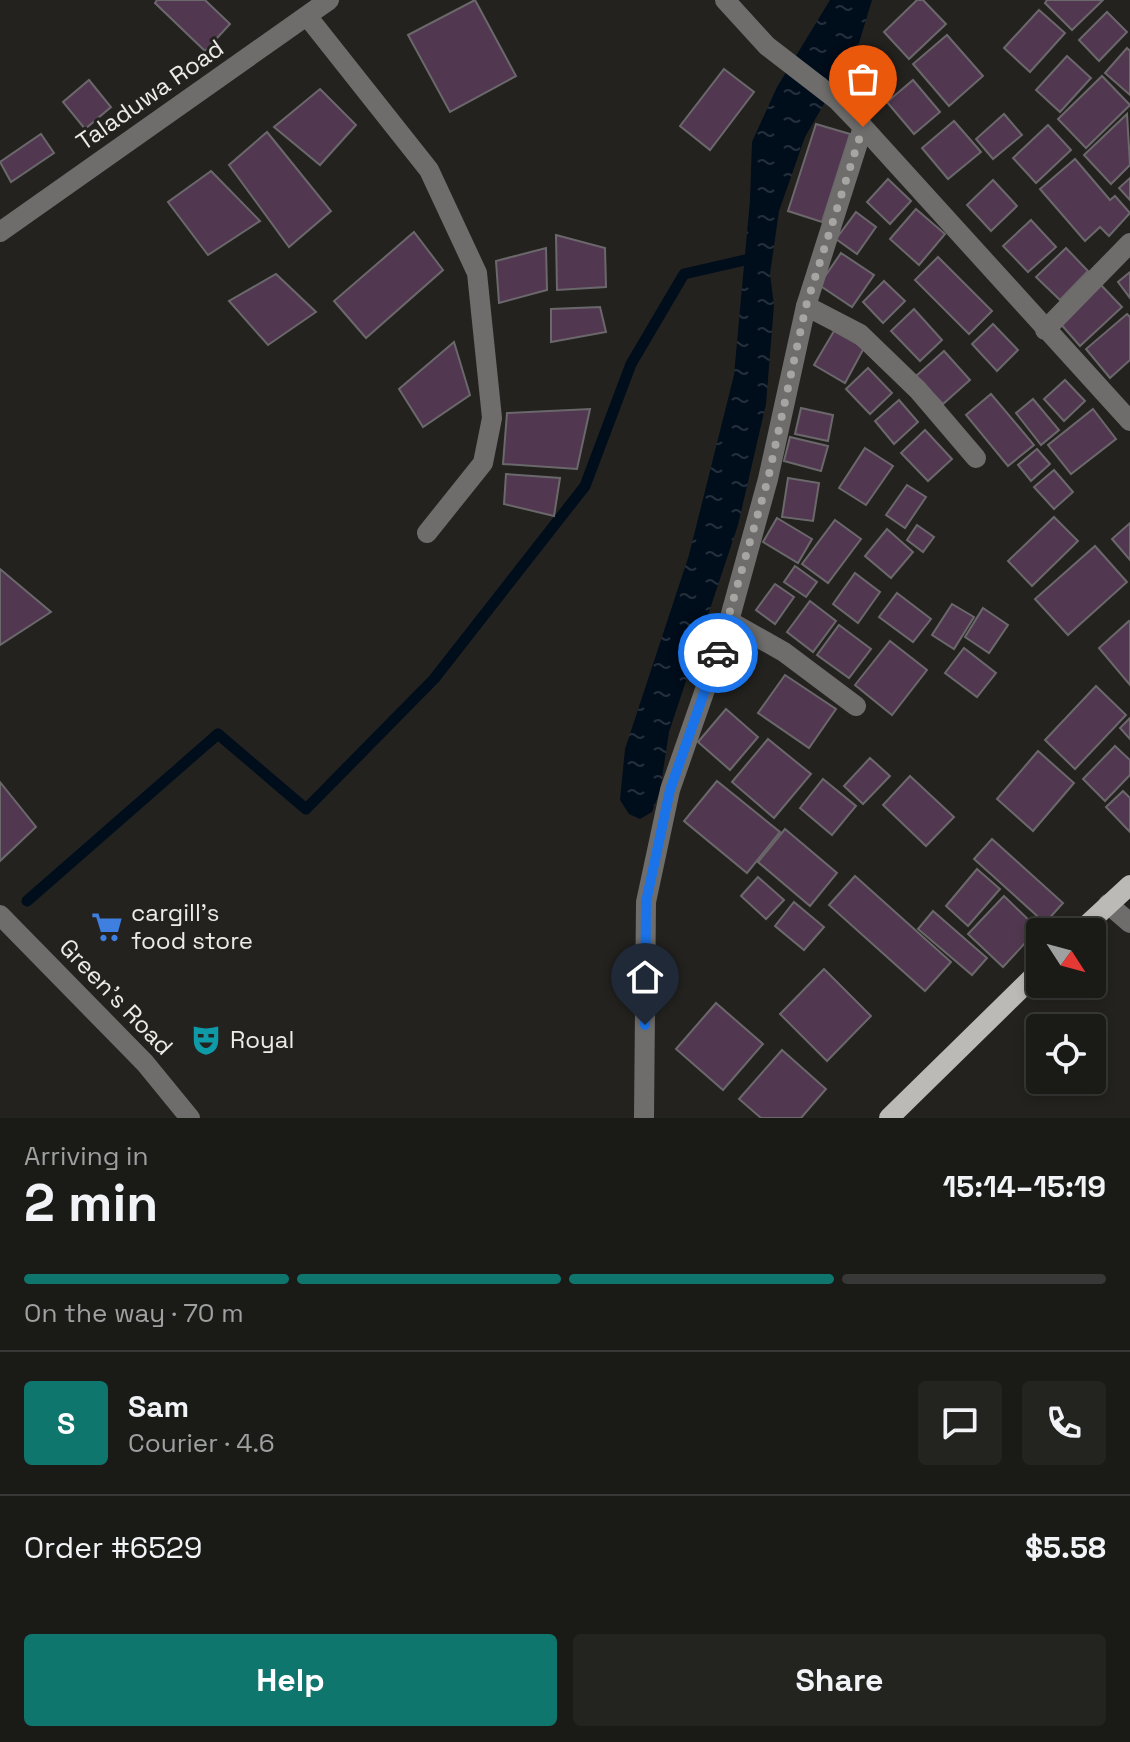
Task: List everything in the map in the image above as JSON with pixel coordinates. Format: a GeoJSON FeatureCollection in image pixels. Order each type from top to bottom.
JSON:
{"type":"FeatureCollection","features":[{"type":"Feature","properties":{"kind":"main road"},"geometry":{"type":"LineString","coordinates":[[1094,918],[1130,885]]}},
{"type":"Feature","properties":{"kind":"main road"},"geometry":{"type":"LineString","coordinates":[[889,1118],[1026,984]]}},
{"type":"Feature","properties":{"kind":"street","name":"Taladuwa Road"},"geometry":{"type":"LineString","coordinates":[[0,232],[329,0]]}},
{"type":"Feature","properties":{"kind":"street"},"geometry":{"type":"LineString","coordinates":[[725,0],[767,46],[837,100],[863,127],[1130,421]]}},
{"type":"Feature","properties":{"kind":"street"},"geometry":{"type":"LineString","coordinates":[[307,16],[429,170],[477,273],[492,418],[483,463],[427,533]]}},
{"type":"Feature","properties":{"kind":"street"},"geometry":{"type":"LineString","coordinates":[[644,1118],[646,902],[670,790],[729,621],[768,479],[806,306],[863,127]]}},
{"type":"Feature","properties":{"kind":"street"},"geometry":{"type":"LineString","coordinates":[[1045,330],[1130,243]]}},
{"type":"Feature","properties":{"kind":"street"},"geometry":{"type":"LineString","coordinates":[[806,306],[860,334],[918,390],[976,458]]}},
{"type":"Feature","properties":{"kind":"street"},"geometry":{"type":"LineString","coordinates":[[729,621],[784,652],[856,706]]}},
{"type":"Feature","properties":{"kind":"street"},"geometry":{"type":"LineString","coordinates":[[1108,904],[1130,923]]}},
{"type":"Feature","properties":{"kind":"street","name":"Green's Road"},"geometry":{"type":"LineString","coordinates":[[0,915],[145,1063],[190,1118]]}},
{"type":"Feature","properties":{"kind":"water"},"geometry":{"type":"Polygon","coordinates":[[[830,0],[872,0],[859,43],[805,137],[779,211],[770,274],[774,305],[766,404],[738,525],[669,732],[660,791],[652,812],[640,819],[629,814],[620,800],[625,749],[689,555],[734,375],[750,200],[752,142],[777,87],[830,0]]]}},
{"type":"Feature","properties":{"kind":"building"},"geometry":{"type":"Polygon","coordinates":[[[157,0],[205,0],[230,24],[205,51],[155,3],[157,0]]]}},
{"type":"Feature","properties":{"kind":"building"},"geometry":{"type":"Polygon","coordinates":[[[475,0],[516,76],[450,112],[408,35],[475,0]]]}},
{"type":"Feature","properties":{"kind":"building"},"geometry":{"type":"Polygon","coordinates":[[[917,0],[923,0],[946,24],[909,59],[884,32],[917,0]]]}},
{"type":"Feature","properties":{"kind":"building"},"geometry":{"type":"Polygon","coordinates":[[[1047,0],[1103,0],[1072,30],[1045,3],[1047,0]]]}},
{"type":"Feature","properties":{"kind":"building"},"geometry":{"type":"Polygon","coordinates":[[[1039,10],[1065,33],[1030,72],[1004,48],[1039,10]]]}},
{"type":"Feature","properties":{"kind":"building"},"geometry":{"type":"Polygon","coordinates":[[[1107,12],[1127,32],[1099,61],[1079,40],[1107,12]]]}},
{"type":"Feature","properties":{"kind":"building"},"geometry":{"type":"Polygon","coordinates":[[[947,35],[983,76],[949,106],[913,64],[947,35]]]}},
{"type":"Feature","properties":{"kind":"building"},"geometry":{"type":"Polygon","coordinates":[[[1127,48],[1130,51],[1130,95],[1105,73],[1127,48]]]}},
{"type":"Feature","properties":{"kind":"building"},"geometry":{"type":"Polygon","coordinates":[[[1067,56],[1091,78],[1060,112],[1036,90],[1067,56]]]}},
{"type":"Feature","properties":{"kind":"building"},"geometry":{"type":"Polygon","coordinates":[[[724,69],[754,92],[710,150],[680,126],[724,69]]]}},
{"type":"Feature","properties":{"kind":"building"},"geometry":{"type":"Polygon","coordinates":[[[1102,76],[1130,105],[1086,148],[1058,119],[1102,76]]]}},
{"type":"Feature","properties":{"kind":"building"},"geometry":{"type":"Polygon","coordinates":[[[89,80],[111,107],[85,129],[63,102],[89,80]]]}},
{"type":"Feature","properties":{"kind":"building"},"geometry":{"type":"Polygon","coordinates":[[[913,80],[940,112],[914,134],[887,102],[913,80]]]}},
{"type":"Feature","properties":{"kind":"building"},"geometry":{"type":"Polygon","coordinates":[[[320,89],[356,125],[320,165],[274,127],[320,89]]]}},
{"type":"Feature","properties":{"kind":"building"},"geometry":{"type":"Polygon","coordinates":[[[1004,114],[1022,135],[993,159],[976,139],[1004,114]]]}},
{"type":"Feature","properties":{"kind":"building"},"geometry":{"type":"Polygon","coordinates":[[[1127,114],[1130,165],[1111,184],[1084,155],[1127,114]]]}},
{"type":"Feature","properties":{"kind":"building"},"geometry":{"type":"Polygon","coordinates":[[[954,121],[981,152],[948,179],[922,148],[954,121]]]}},
{"type":"Feature","properties":{"kind":"building"},"geometry":{"type":"Polygon","coordinates":[[[816,124],[850,134],[822,222],[788,211],[816,124]]]}},
{"type":"Feature","properties":{"kind":"building"},"geometry":{"type":"Polygon","coordinates":[[[1048,125],[1071,150],[1036,183],[1013,158],[1048,125]]]}},
{"type":"Feature","properties":{"kind":"building"},"geometry":{"type":"Polygon","coordinates":[[[267,132],[331,211],[289,247],[229,165],[267,132]]]}},
{"type":"Feature","properties":{"kind":"building"},"geometry":{"type":"Polygon","coordinates":[[[41,134],[54,153],[11,182],[0,162],[41,134]]]}},
{"type":"Feature","properties":{"kind":"building"},"geometry":{"type":"Polygon","coordinates":[[[1075,159],[1110,200],[1115,196],[1130,213],[1109,236],[1100,227],[1085,241],[1040,189],[1075,159]]]}},
{"type":"Feature","properties":{"kind":"building"},"geometry":{"type":"Polygon","coordinates":[[[211,171],[260,221],[208,255],[168,202],[211,171]]]}},
{"type":"Feature","properties":{"kind":"building"},"geometry":{"type":"Polygon","coordinates":[[[1130,178],[1130,200],[1119,188],[1130,178]]]}},
{"type":"Feature","properties":{"kind":"building"},"geometry":{"type":"Polygon","coordinates":[[[888,179],[911,201],[890,224],[867,202],[888,179]]]}},
{"type":"Feature","properties":{"kind":"building"},"geometry":{"type":"Polygon","coordinates":[[[993,180],[1017,206],[991,231],[967,205],[993,180]]]}},
{"type":"Feature","properties":{"kind":"building"},"geometry":{"type":"Polygon","coordinates":[[[916,209],[945,234],[919,265],[890,239],[916,209]]]}},
{"type":"Feature","properties":{"kind":"building"},"geometry":{"type":"Polygon","coordinates":[[[856,212],[876,227],[857,254],[836,239],[856,212]]]}},
{"type":"Feature","properties":{"kind":"building"},"geometry":{"type":"Polygon","coordinates":[[[1031,220],[1056,247],[1028,272],[1003,246],[1031,220]]]}},
{"type":"Feature","properties":{"kind":"building"},"geometry":{"type":"Polygon","coordinates":[[[414,232],[443,270],[366,338],[334,301],[414,232]]]}},
{"type":"Feature","properties":{"kind":"building"},"geometry":{"type":"Polygon","coordinates":[[[556,235],[605,248],[606,287],[557,290],[556,235]]]}},
{"type":"Feature","properties":{"kind":"building"},"geometry":{"type":"Polygon","coordinates":[[[546,248],[547,290],[499,303],[496,261],[546,248]]]}},
{"type":"Feature","properties":{"kind":"building"},"geometry":{"type":"Polygon","coordinates":[[[1066,248],[1088,271],[1060,300],[1036,277],[1066,248]]]}},
{"type":"Feature","properties":{"kind":"building"},"geometry":{"type":"Polygon","coordinates":[[[841,253],[874,275],[852,307],[819,285],[841,253]]]}},
{"type":"Feature","properties":{"kind":"building"},"geometry":{"type":"Polygon","coordinates":[[[938,257],[992,311],[969,334],[915,280],[938,257]]]}},
{"type":"Feature","properties":{"kind":"building"},"geometry":{"type":"Polygon","coordinates":[[[1130,272],[1130,298],[1118,282],[1130,272]]]}},
{"type":"Feature","properties":{"kind":"building"},"geometry":{"type":"Polygon","coordinates":[[[276,274],[316,312],[268,345],[229,301],[276,274]]]}},
{"type":"Feature","properties":{"kind":"building"},"geometry":{"type":"Polygon","coordinates":[[[884,281],[905,301],[883,323],[863,302],[884,281]]]}},
{"type":"Feature","properties":{"kind":"building"},"geometry":{"type":"Polygon","coordinates":[[[1100,284],[1122,307],[1080,346],[1059,322],[1100,284]]]}},
{"type":"Feature","properties":{"kind":"building"},"geometry":{"type":"Polygon","coordinates":[[[600,307],[606,332],[551,342],[551,309],[600,307]]]}},
{"type":"Feature","properties":{"kind":"building"},"geometry":{"type":"Polygon","coordinates":[[[914,309],[942,340],[920,361],[891,331],[914,309]]]}},
{"type":"Feature","properties":{"kind":"building"},"geometry":{"type":"Polygon","coordinates":[[[1127,314],[1130,317],[1130,360],[1110,378],[1086,349],[1127,314]]]}},
{"type":"Feature","properties":{"kind":"building"},"geometry":{"type":"Polygon","coordinates":[[[993,324],[1018,350],[997,371],[972,344],[993,324]]]}},
{"type":"Feature","properties":{"kind":"building"},"geometry":{"type":"Polygon","coordinates":[[[834,331],[864,348],[845,383],[814,365],[834,331]]]}},
{"type":"Feature","properties":{"kind":"building"},"geometry":{"type":"Polygon","coordinates":[[[454,342],[470,395],[423,427],[399,389],[454,342]]]}},
{"type":"Feature","properties":{"kind":"building"},"geometry":{"type":"Polygon","coordinates":[[[944,351],[970,380],[943,404],[916,376],[944,351]]]}},
{"type":"Feature","properties":{"kind":"building"},"geometry":{"type":"Polygon","coordinates":[[[868,368],[892,393],[870,414],[846,389],[868,368]]]}},
{"type":"Feature","properties":{"kind":"building"},"geometry":{"type":"Polygon","coordinates":[[[1065,380],[1085,401],[1064,421],[1044,399],[1065,380]]]}},
{"type":"Feature","properties":{"kind":"building"},"geometry":{"type":"Polygon","coordinates":[[[991,394],[1034,445],[1008,466],[966,415],[991,394]]]}},
{"type":"Feature","properties":{"kind":"building"},"geometry":{"type":"Polygon","coordinates":[[[1033,399],[1059,430],[1041,445],[1016,413],[1033,399]]]}},
{"type":"Feature","properties":{"kind":"building"},"geometry":{"type":"Polygon","coordinates":[[[899,400],[918,422],[894,444],[875,421],[899,400]]]}},
{"type":"Feature","properties":{"kind":"building"},"geometry":{"type":"Polygon","coordinates":[[[801,408],[833,415],[828,441],[795,434],[801,408]]]}},
{"type":"Feature","properties":{"kind":"building"},"geometry":{"type":"Polygon","coordinates":[[[590,409],[577,469],[503,464],[507,413],[590,409]]]}},
{"type":"Feature","properties":{"kind":"building"},"geometry":{"type":"Polygon","coordinates":[[[1093,409],[1116,439],[1071,474],[1048,445],[1093,409]]]}},
{"type":"Feature","properties":{"kind":"building"},"geometry":{"type":"Polygon","coordinates":[[[925,430],[952,459],[928,481],[901,453],[925,430]]]}},
{"type":"Feature","properties":{"kind":"building"},"geometry":{"type":"Polygon","coordinates":[[[790,437],[828,446],[821,471],[784,461],[790,437]]]}},
{"type":"Feature","properties":{"kind":"building"},"geometry":{"type":"Polygon","coordinates":[[[865,448],[893,466],[866,505],[839,488],[865,448]]]}},
{"type":"Feature","properties":{"kind":"building"},"geometry":{"type":"Polygon","coordinates":[[[1037,449],[1050,464],[1031,481],[1018,465],[1037,449]]]}},
{"type":"Feature","properties":{"kind":"building"},"geometry":{"type":"Polygon","coordinates":[[[1054,470],[1073,492],[1054,509],[1034,487],[1054,470]]]}},
{"type":"Feature","properties":{"kind":"building"},"geometry":{"type":"Polygon","coordinates":[[[506,474],[560,478],[554,516],[504,504],[506,474]]]}},
{"type":"Feature","properties":{"kind":"building"},"geometry":{"type":"Polygon","coordinates":[[[788,478],[819,483],[813,521],[782,517],[788,478]]]}},
{"type":"Feature","properties":{"kind":"building"},"geometry":{"type":"Polygon","coordinates":[[[907,485],[926,497],[905,528],[886,515],[907,485]]]}},
{"type":"Feature","properties":{"kind":"building"},"geometry":{"type":"Polygon","coordinates":[[[1054,517],[1078,541],[1032,586],[1008,561],[1054,517]]]}},
{"type":"Feature","properties":{"kind":"building"},"geometry":{"type":"Polygon","coordinates":[[[777,518],[812,539],[798,563],[763,542],[777,518]]]}},
{"type":"Feature","properties":{"kind":"building"},"geometry":{"type":"Polygon","coordinates":[[[835,520],[861,539],[828,583],[802,564],[835,520]]]}},
{"type":"Feature","properties":{"kind":"building"},"geometry":{"type":"Polygon","coordinates":[[[1130,523],[1130,560],[1112,539],[1130,523]]]}},
{"type":"Feature","properties":{"kind":"building"},"geometry":{"type":"Polygon","coordinates":[[[917,525],[934,537],[923,552],[907,540],[917,525]]]}},
{"type":"Feature","properties":{"kind":"building"},"geometry":{"type":"Polygon","coordinates":[[[887,529],[913,552],[891,578],[865,556],[887,529]]]}},
{"type":"Feature","properties":{"kind":"building"},"geometry":{"type":"Polygon","coordinates":[[[1095,546],[1127,582],[1068,635],[1035,599],[1095,546]]]}},
{"type":"Feature","properties":{"kind":"building"},"geometry":{"type":"Polygon","coordinates":[[[795,566],[817,582],[806,597],[784,582],[795,566]]]}},
{"type":"Feature","properties":{"kind":"building"},"geometry":{"type":"Polygon","coordinates":[[[0,569],[51,612],[0,645],[0,569]]]}},
{"type":"Feature","properties":{"kind":"building"},"geometry":{"type":"Polygon","coordinates":[[[855,573],[880,592],[858,623],[833,604],[855,573]]]}},
{"type":"Feature","properties":{"kind":"building"},"geometry":{"type":"Polygon","coordinates":[[[775,584],[794,597],[775,624],[756,610],[775,584]]]}},
{"type":"Feature","properties":{"kind":"building"},"geometry":{"type":"Polygon","coordinates":[[[897,593],[931,619],[913,642],[879,617],[897,593]]]}},
{"type":"Feature","properties":{"kind":"building"},"geometry":{"type":"Polygon","coordinates":[[[810,601],[836,621],[813,652],[787,632],[810,601]]]}},
{"type":"Feature","properties":{"kind":"building"},"geometry":{"type":"Polygon","coordinates":[[[952,604],[974,617],[954,649],[932,635],[952,604]]]}},
{"type":"Feature","properties":{"kind":"building"},"geometry":{"type":"Polygon","coordinates":[[[983,608],[1008,625],[989,653],[965,637],[983,608]]]}},
{"type":"Feature","properties":{"kind":"building"},"geometry":{"type":"Polygon","coordinates":[[[1130,622],[1130,685],[1099,648],[1130,622]]]}},
{"type":"Feature","properties":{"kind":"building"},"geometry":{"type":"Polygon","coordinates":[[[839,625],[871,649],[849,678],[817,655],[839,625]]]}},
{"type":"Feature","properties":{"kind":"building"},"geometry":{"type":"Polygon","coordinates":[[[890,641],[927,670],[892,715],[855,685],[890,641]]]}},
{"type":"Feature","properties":{"kind":"building"},"geometry":{"type":"Polygon","coordinates":[[[964,648],[996,673],[977,697],[945,673],[964,648]]]}},
{"type":"Feature","properties":{"kind":"building"},"geometry":{"type":"Polygon","coordinates":[[[785,675],[836,709],[809,748],[758,713],[785,675]]]}},
{"type":"Feature","properties":{"kind":"building"},"geometry":{"type":"Polygon","coordinates":[[[1096,686],[1126,715],[1075,769],[1045,740],[1096,686]]]}},
{"type":"Feature","properties":{"kind":"building"},"geometry":{"type":"Polygon","coordinates":[[[726,709],[758,737],[730,770],[698,742],[726,709]]]}},
{"type":"Feature","properties":{"kind":"building"},"geometry":{"type":"Polygon","coordinates":[[[1130,718],[1130,739],[1120,728],[1130,718]]]}},
{"type":"Feature","properties":{"kind":"building"},"geometry":{"type":"Polygon","coordinates":[[[768,739],[811,774],[774,818],[732,782],[768,739]]]}},
{"type":"Feature","properties":{"kind":"building"},"geometry":{"type":"Polygon","coordinates":[[[1115,746],[1130,760],[1130,775],[1105,801],[1083,779],[1115,746]]]}},
{"type":"Feature","properties":{"kind":"building"},"geometry":{"type":"Polygon","coordinates":[[[1038,751],[1074,783],[1033,831],[997,799],[1038,751]]]}},
{"type":"Feature","properties":{"kind":"building"},"geometry":{"type":"Polygon","coordinates":[[[870,758],[890,776],[863,804],[844,786],[870,758]]]}},
{"type":"Feature","properties":{"kind":"building"},"geometry":{"type":"Polygon","coordinates":[[[910,776],[954,817],[926,846],[883,805],[910,776]]]}},
{"type":"Feature","properties":{"kind":"building"},"geometry":{"type":"Polygon","coordinates":[[[823,779],[856,806],[832,835],[800,808],[823,779]]]}},
{"type":"Feature","properties":{"kind":"building"},"geometry":{"type":"Polygon","coordinates":[[[717,781],[780,832],[747,873],[684,821],[717,781]]]}},
{"type":"Feature","properties":{"kind":"building"},"geometry":{"type":"Polygon","coordinates":[[[0,782],[36,827],[0,861],[0,782]]]}},
{"type":"Feature","properties":{"kind":"building"},"geometry":{"type":"Polygon","coordinates":[[[1123,791],[1130,798],[1130,832],[1106,807],[1123,791]]]}},
{"type":"Feature","properties":{"kind":"building"},"geometry":{"type":"Polygon","coordinates":[[[785,829],[837,873],[810,906],[758,862],[785,829]]]}},
{"type":"Feature","properties":{"kind":"building"},"geometry":{"type":"Polygon","coordinates":[[[992,839],[1063,903],[1050,918],[1039,918],[974,859],[992,839]]]}},
{"type":"Feature","properties":{"kind":"building"},"geometry":{"type":"Polygon","coordinates":[[[977,869],[1000,889],[968,926],[946,906],[977,869]]]}},
{"type":"Feature","properties":{"kind":"building"},"geometry":{"type":"Polygon","coordinates":[[[855,876],[951,962],[925,991],[829,905],[855,876]]]}},
{"type":"Feature","properties":{"kind":"building"},"geometry":{"type":"Polygon","coordinates":[[[758,877],[784,900],[766,919],[741,896],[758,877]]]}},
{"type":"Feature","properties":{"kind":"building"},"geometry":{"type":"Polygon","coordinates":[[[1004,896],[1027,918],[1026,942],[1003,967],[968,934],[1004,896]]]}},
{"type":"Feature","properties":{"kind":"building"},"geometry":{"type":"Polygon","coordinates":[[[794,902],[824,927],[804,950],[775,926],[794,902]]]}},
{"type":"Feature","properties":{"kind":"building"},"geometry":{"type":"Polygon","coordinates":[[[933,911],[987,958],[972,975],[918,929],[933,911]]]}},
{"type":"Feature","properties":{"kind":"building"},"geometry":{"type":"Polygon","coordinates":[[[824,969],[871,1016],[827,1061],[780,1014],[824,969]]]}},
{"type":"Feature","properties":{"kind":"building"},"geometry":{"type":"Polygon","coordinates":[[[716,1003],[763,1044],[723,1090],[676,1049],[716,1003]]]}},
{"type":"Feature","properties":{"kind":"building"},"geometry":{"type":"Polygon","coordinates":[[[782,1050],[826,1089],[801,1118],[761,1118],[739,1099],[782,1050]]]}},
{"type":"Feature","properties":{"kind":"waterway"},"geometry":{"type":"LineString","coordinates":[[27,901],[218,734],[306,809],[434,679],[585,486],[631,364],[684,274],[754,258]]}},
{"type":"Feature","properties":{"kind":"way so far"},"geometry":{"type":"LineString","coordinates":[[718,653],[768,479],[806,306],[863,127]]}},
{"type":"Feature","properties":{"kind":"place","name":"cargill’s food store"},"geometry":{"type":"Point","coordinates":[107,927]}},
{"type":"Feature","properties":{"kind":"place","name":"Royal"},"geometry":{"type":"Point","coordinates":[206,1040]}},
{"type":"Feature","properties":{"kind":"route"},"geometry":{"type":"LineString","coordinates":[[645,1025],[646,902],[670,790],[718,653]]}}]}
